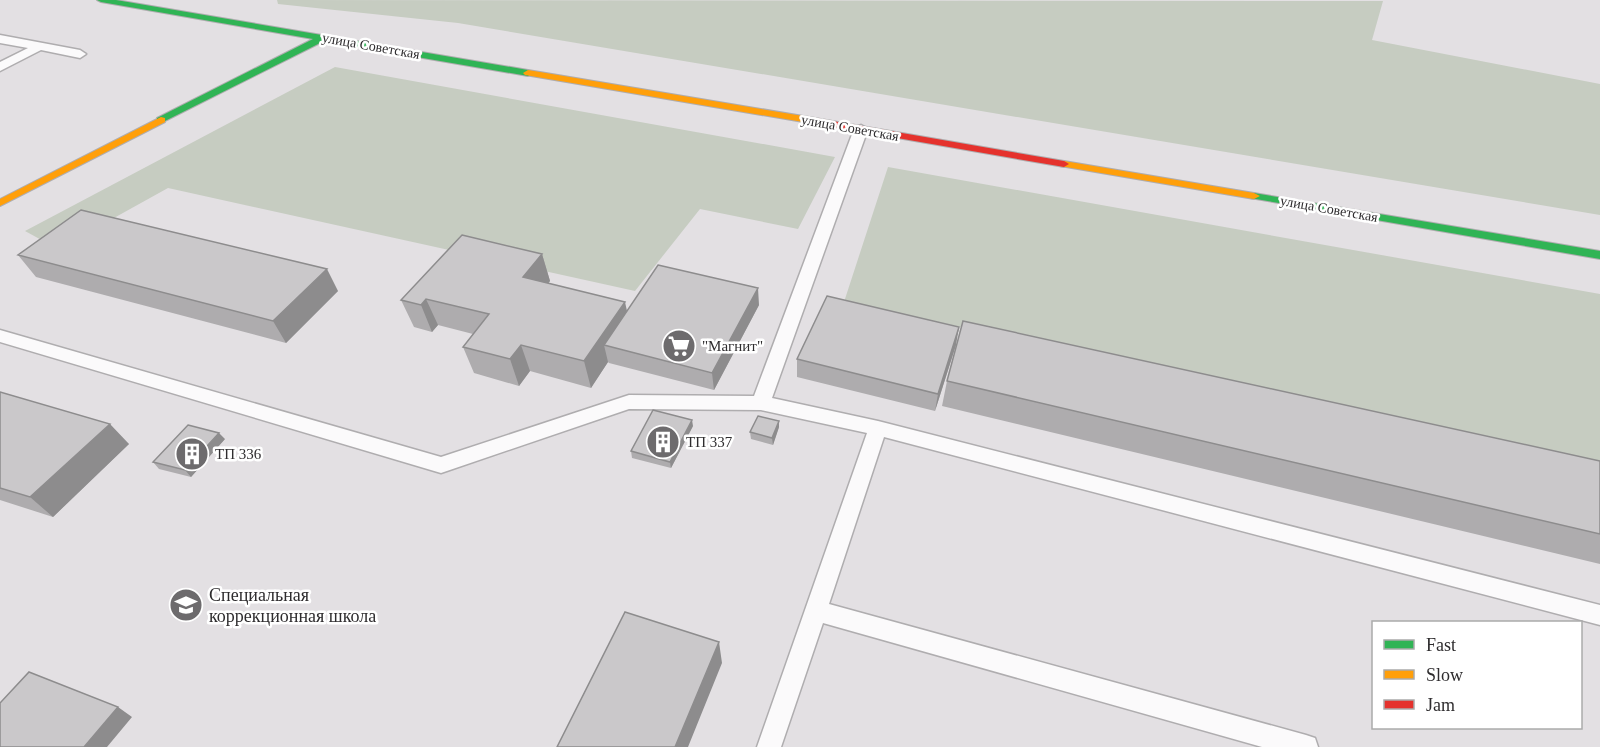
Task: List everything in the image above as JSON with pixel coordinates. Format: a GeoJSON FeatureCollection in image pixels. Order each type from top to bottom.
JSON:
{"type":"FeatureCollection","features":[{"type":"Feature","properties":{"kind":"street","name":"улица Советская"},"geometry":{"type":"LineString","coordinates":[[100,0],[1600,255]]}},
{"type":"Feature","properties":{"kind":"street"},"geometry":{"type":"LineString","coordinates":[[0,203],[322,38]]}},
{"type":"Feature","properties":{"kind":"lane"},"geometry":{"type":"LineString","coordinates":[[0,39],[80,54]]}},
{"type":"Feature","properties":{"kind":"lane"},"geometry":{"type":"LineString","coordinates":[[0,68],[40,46]]}},
{"type":"Feature","properties":{"kind":"lane"},"geometry":{"type":"LineString","coordinates":[[761,403],[861,129]]}},
{"type":"Feature","properties":{"kind":"lane"},"geometry":{"type":"LineString","coordinates":[[0,336],[441,465],[628,402],[761,403],[878,428],[1600,615]]}},
{"type":"Feature","properties":{"kind":"lane"},"geometry":{"type":"LineString","coordinates":[[769,747],[878,428]]}},
{"type":"Feature","properties":{"kind":"lane"},"geometry":{"type":"LineString","coordinates":[[816,611],[1306,747]]}},
{"type":"Feature","properties":{"kind":"shaded area"},"geometry":{"type":"Polygon","coordinates":[[[277,0],[1383,1],[1372,40],[1600,84],[1600,215],[458,23],[278,4],[277,0]]]}},
{"type":"Feature","properties":{"kind":"shaded area"},"geometry":{"type":"Polygon","coordinates":[[[335,67],[835,157],[798,229],[700,209],[635,291],[168,188],[58,249],[25,231],[335,67]]]}},
{"type":"Feature","properties":{"kind":"shaded area"},"geometry":{"type":"Polygon","coordinates":[[[888,167],[1600,294],[1600,464],[844,302],[888,167]]]}},
{"type":"Feature","properties":{"kind":"building"},"geometry":{"type":"Polygon","coordinates":[[[81,210],[327,269],[273,321],[18,255],[81,210]]]}},
{"type":"Feature","properties":{"kind":"building"},"geometry":{"type":"Polygon","coordinates":[[[462,235],[542,254],[523,277],[625,302],[584,361],[521,345],[510,359],[463,347],[489,314],[426,299],[421,305],[401,300],[462,235]]]}},
{"type":"Feature","properties":{"kind":"building","name":"\"Магнит\""},"geometry":{"type":"Polygon","coordinates":[[[658,265],[758,288],[712,373],[604,345],[658,265]]]}},
{"type":"Feature","properties":{"kind":"building"},"geometry":{"type":"Polygon","coordinates":[[[827,296],[959,327],[938,394],[797,359],[827,296]]]}},
{"type":"Feature","properties":{"kind":"building"},"geometry":{"type":"Polygon","coordinates":[[[963,321],[1600,461],[1600,534],[947,381],[963,321]]]}},
{"type":"Feature","properties":{"kind":"building"},"geometry":{"type":"Polygon","coordinates":[[[0,392],[110,424],[30,497],[0,488],[0,392]]]}},
{"type":"Feature","properties":{"kind":"building","name":"ТП 337"},"geometry":{"type":"Polygon","coordinates":[[[653,410],[692,420],[670,462],[631,451],[653,410]]]}},
{"type":"Feature","properties":{"kind":"building"},"geometry":{"type":"Polygon","coordinates":[[[758,416],[779,421],[772,438],[750,432],[758,416]]]}},
{"type":"Feature","properties":{"kind":"building","name":"ТП 336"},"geometry":{"type":"Polygon","coordinates":[[[188,425],[219,433],[185,470],[153,462],[188,425]]]}},
{"type":"Feature","properties":{"kind":"building"},"geometry":{"type":"Polygon","coordinates":[[[625,612],[719,642],[675,747],[557,747],[625,612]]]}},
{"type":"Feature","properties":{"kind":"building"},"geometry":{"type":"Polygon","coordinates":[[[29,672],[118,707],[84,747],[0,747],[0,703],[29,672]]]}},
{"type":"Feature","properties":{"kind":"traffic: fast"},"geometry":{"type":"LineString","coordinates":[[101,0],[528,73]]}},
{"type":"Feature","properties":{"kind":"traffic: fast"},"geometry":{"type":"LineString","coordinates":[[161,120],[322,38]]}},
{"type":"Feature","properties":{"kind":"traffic: fast"},"geometry":{"type":"LineString","coordinates":[[1254,196],[1600,255]]}},
{"type":"Feature","properties":{"kind":"traffic: slow"},"geometry":{"type":"LineString","coordinates":[[528,73],[815,121]]}},
{"type":"Feature","properties":{"kind":"traffic: slow"},"geometry":{"type":"LineString","coordinates":[[0,203],[161,120]]}},
{"type":"Feature","properties":{"kind":"traffic: slow"},"geometry":{"type":"LineString","coordinates":[[1064,164],[1254,196]]}},
{"type":"Feature","properties":{"kind":"traffic: jam"},"geometry":{"type":"LineString","coordinates":[[815,121],[1064,164]]}},
{"type":"Feature","properties":{"kind":"place","name":"\"Магнит\""},"geometry":{"type":"Point","coordinates":[679,346]}},
{"type":"Feature","properties":{"kind":"place","name":"ТП 337"},"geometry":{"type":"Point","coordinates":[663,442]}},
{"type":"Feature","properties":{"kind":"place","name":"ТП 336"},"geometry":{"type":"Point","coordinates":[192,454]}},
{"type":"Feature","properties":{"kind":"place","name":"Специальная коррекционная школа"},"geometry":{"type":"Point","coordinates":[186,605]}}]}
